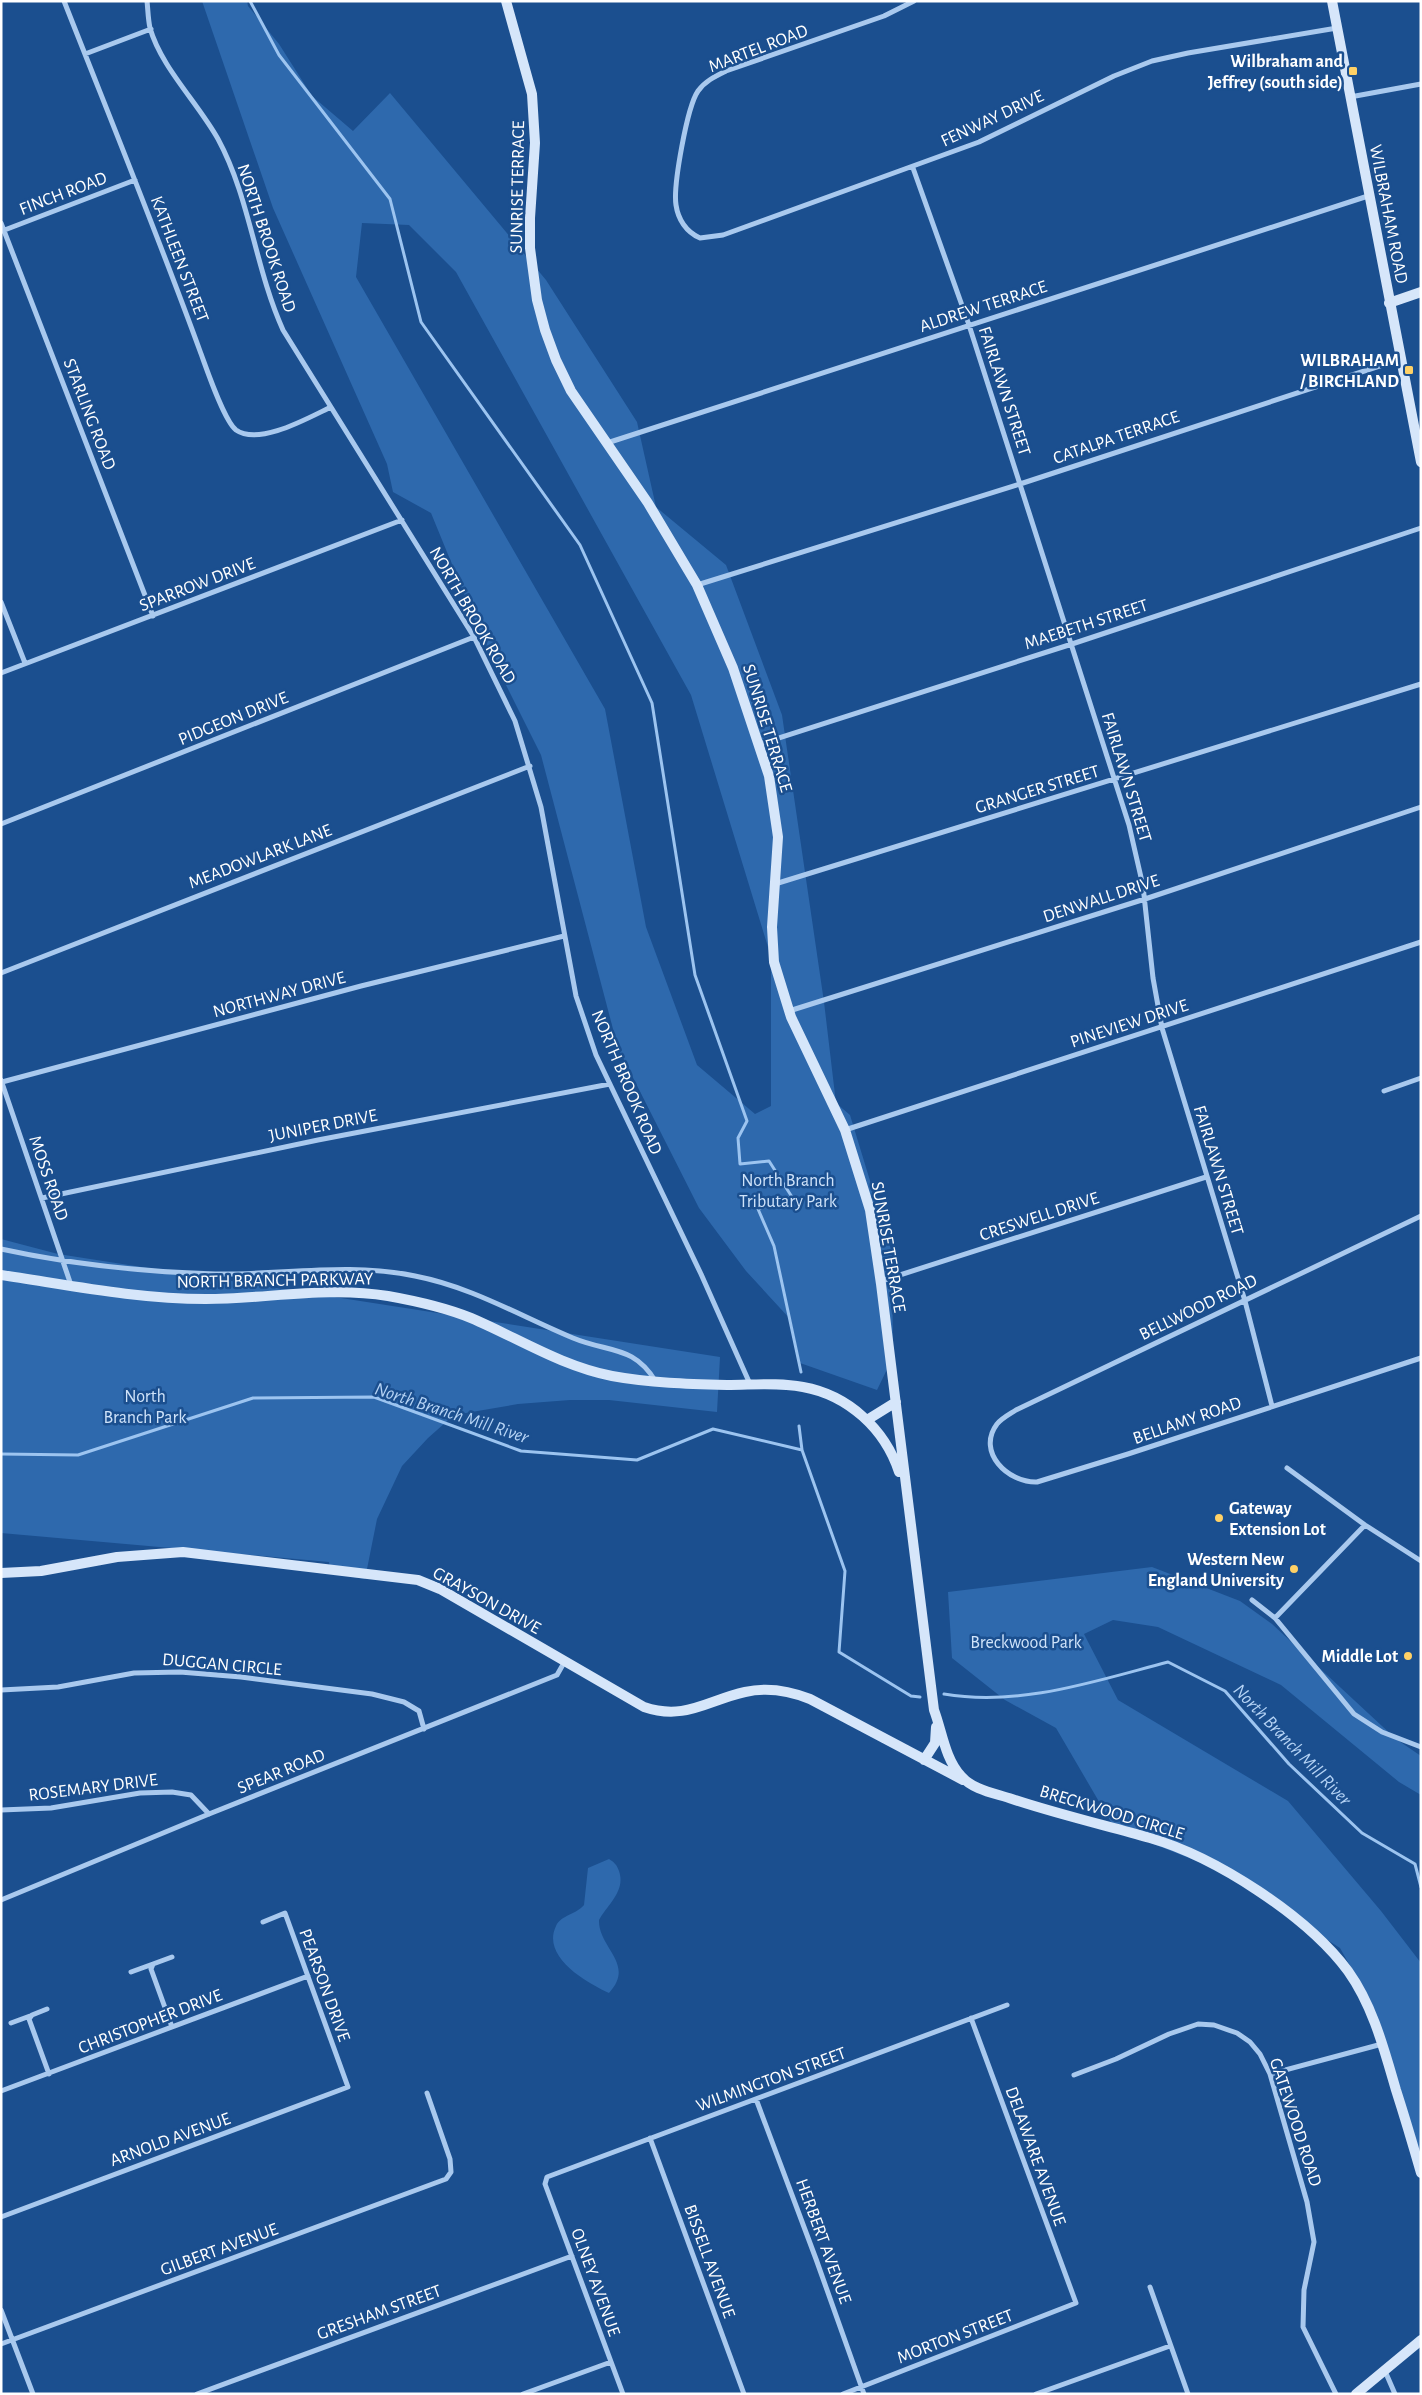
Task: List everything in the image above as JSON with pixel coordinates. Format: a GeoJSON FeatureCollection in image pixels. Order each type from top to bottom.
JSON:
{"type":"FeatureCollection","features":[{"type":"Feature","properties":{"kind":"street","name":"KATHLEEN STREET"},"geometry":{"type":"LineString","coordinates":[[64,1],[135,180],[214,391],[234,429],[247,436],[268,433],[331,407]]}},
{"type":"Feature","properties":{"kind":"street","name":"NORTH BROOK ROAD"},"geometry":{"type":"LineString","coordinates":[[147,1],[151,29],[169,64],[218,140],[236,179],[274,311],[288,341],[474,637],[515,721],[541,808],[564,936],[584,1022],[610,1084],[701,1274],[750,1384]]}},
{"type":"Feature","properties":{"kind":"street","name":"SUNRISE TERRACE"},"geometry":{"type":"LineString","coordinates":[[506,1],[529,76],[534,113],[534,166],[530,229],[537,300],[552,350],[562,373],[584,413],[670,538],[697,586],[733,668],[760,744],[773,790],[777,821],[772,926],[777,973],[789,1011],[845,1130],[870,1210],[881,1281],[905,1487],[927,1647]]}},
{"type":"Feature","properties":{"kind":"street","name":"MARTEL ROAD"},"geometry":{"type":"LineString","coordinates":[[676,208],[675,203],[686,121],[694,99],[702,86],[726,71],[884,16],[914,1]]}},
{"type":"Feature","properties":{"kind":"street","name":"WILBRAHAM ROAD"},"geometry":{"type":"LineString","coordinates":[[1332,1],[1389,303],[1417,420],[1421,462]]}},
{"type":"Feature","properties":{"kind":"street","name":"FENWAY DRIVE"},"geometry":{"type":"LineString","coordinates":[[676,208],[679,218],[695,236],[707,238],[724,236],[913,168],[989,138],[1114,76],[1152,61],[1188,53],[1337,28]]}},
{"type":"Feature","properties":{"kind":"street"},"geometry":{"type":"LineString","coordinates":[[85,54],[151,29]]}},
{"type":"Feature","properties":{"kind":"street"},"geometry":{"type":"LineString","coordinates":[[1350,97],[1421,84]]}},
{"type":"Feature","properties":{"kind":"street","name":"FAIRLAWN STREET"},"geometry":{"type":"LineString","coordinates":[[913,168],[969,325],[1132,837],[1144,899],[1153,978],[1162,1028],[1245,1300],[1272,1406]]}},
{"type":"Feature","properties":{"kind":"street","name":"FINCH ROAD"},"geometry":{"type":"LineString","coordinates":[[3,230],[135,180]]}},
{"type":"Feature","properties":{"kind":"street","name":"ALDREW TERRACE"},"geometry":{"type":"LineString","coordinates":[[606,443],[1368,196]]}},
{"type":"Feature","properties":{"kind":"street","name":"STARLING ROAD"},"geometry":{"type":"LineString","coordinates":[[1,223],[153,616]]}},
{"type":"Feature","properties":{"kind":"street"},"geometry":{"type":"LineString","coordinates":[[1389,303],[1421,292]]}},
{"type":"Feature","properties":{"kind":"street","name":"CATALPA TERRACE"},"geometry":{"type":"LineString","coordinates":[[697,586],[1020,484],[1401,359]]}},
{"type":"Feature","properties":{"kind":"street","name":"SPARROW DRIVE"},"geometry":{"type":"LineString","coordinates":[[1,673],[402,520]]}},
{"type":"Feature","properties":{"kind":"street","name":"MAEBETH STREET"},"geometry":{"type":"LineString","coordinates":[[760,744],[1072,644],[1421,528]]}},
{"type":"Feature","properties":{"kind":"street"},"geometry":{"type":"LineString","coordinates":[[1,602],[25,663]]}},
{"type":"Feature","properties":{"kind":"street","name":"PIDGEON DRIVE"},"geometry":{"type":"LineString","coordinates":[[1,824],[474,637]]}},
{"type":"Feature","properties":{"kind":"street","name":"GRANGER STREET"},"geometry":{"type":"LineString","coordinates":[[775,884],[1421,684]]}},
{"type":"Feature","properties":{"kind":"street","name":"MEADOWLARK LANE"},"geometry":{"type":"LineString","coordinates":[[1,973],[530,766]]}},
{"type":"Feature","properties":{"kind":"street","name":"DENWALL DRIVE"},"geometry":{"type":"LineString","coordinates":[[789,1011],[1144,899],[1421,807]]}},
{"type":"Feature","properties":{"kind":"street","name":"NORTHWAY DRIVE"},"geometry":{"type":"LineString","coordinates":[[2,1081],[362,986],[564,936]]}},
{"type":"Feature","properties":{"kind":"street","name":"PINEVIEW DRIVE"},"geometry":{"type":"LineString","coordinates":[[845,1130],[1002,1077],[1162,1028],[1421,942]]}},
{"type":"Feature","properties":{"kind":"street"},"geometry":{"type":"LineString","coordinates":[[1384,1091],[1421,1078]]}},
{"type":"Feature","properties":{"kind":"street","name":"MOSS ROAD"},"geometry":{"type":"LineString","coordinates":[[2,1081],[71,1285]]}},
{"type":"Feature","properties":{"kind":"street","name":"JUNIPER DRIVE"},"geometry":{"type":"LineString","coordinates":[[42,1198],[318,1140],[610,1084]]}},
{"type":"Feature","properties":{"kind":"street","name":"CRESWELL DRIVE"},"geometry":{"type":"LineString","coordinates":[[881,1281],[1206,1177]]}},
{"type":"Feature","properties":{"kind":"street","name":"BELLWOOD ROAD"},"geometry":{"type":"LineString","coordinates":[[993,1431],[998,1422],[1016,1410],[1421,1216]]}},
{"type":"Feature","properties":{"kind":"street"},"geometry":{"type":"LineString","coordinates":[[1,1249],[62,1260],[216,1274],[363,1268],[414,1275],[453,1284],[484,1296],[529,1319],[582,1342],[630,1355],[649,1370],[657,1383]]}},
{"type":"Feature","properties":{"kind":"street","name":"NORTH BRANCH PARKWAY"},"geometry":{"type":"LineString","coordinates":[[1,1275],[129,1294],[202,1299],[339,1292],[390,1296],[454,1312],[538,1351],[585,1369],[657,1383],[750,1384],[796,1386],[814,1389],[836,1398],[867,1420],[889,1449],[905,1487]]}},
{"type":"Feature","properties":{"kind":"street","name":"BELLAMY ROAD"},"geometry":{"type":"LineString","coordinates":[[993,1431],[993,1452],[1001,1468],[1015,1479],[1037,1482],[1421,1358]]}},
{"type":"Feature","properties":{"kind":"street"},"geometry":{"type":"LineString","coordinates":[[867,1420],[896,1402]]}},
{"type":"Feature","properties":{"kind":"street"},"geometry":{"type":"LineString","coordinates":[[1287,1468],[1365,1525],[1421,1561]]}},
{"type":"Feature","properties":{"kind":"street"},"geometry":{"type":"LineString","coordinates":[[1275,1618],[1365,1525]]}},
{"type":"Feature","properties":{"kind":"street","name":"GRAYSON DRIVE"},"geometry":{"type":"LineString","coordinates":[[1,1573],[41,1571],[117,1557],[183,1552],[418,1580],[440,1589],[634,1702],[665,1713],[685,1711],[744,1692],[766,1690],[793,1693],[810,1698],[972,1785]]}},
{"type":"Feature","properties":{"kind":"street"},"geometry":{"type":"LineString","coordinates":[[1252,1600],[1275,1618],[1354,1714],[1382,1732],[1421,1747]]}},
{"type":"Feature","properties":{"kind":"street","name":"BRECKWOOD CIRCLE"},"geometry":{"type":"LineString","coordinates":[[927,1647],[934,1710],[954,1767],[972,1785],[1060,1815],[1170,1845],[1201,1858],[1292,1915],[1329,1948],[1358,1986],[1383,2044],[1421,2173]]}},
{"type":"Feature","properties":{"kind":"street","name":"SPEAR ROAD"},"geometry":{"type":"LineString","coordinates":[[1,1900],[557,1675],[566,1661]]}},
{"type":"Feature","properties":{"kind":"street","name":"DUGGAN CIRCLE"},"geometry":{"type":"LineString","coordinates":[[1,1690],[58,1687],[148,1672],[217,1674],[332,1688],[393,1698],[419,1711],[424,1729]]}},
{"type":"Feature","properties":{"kind":"street"},"geometry":{"type":"LineString","coordinates":[[924,1760],[937,1735],[934,1710]]}},
{"type":"Feature","properties":{"kind":"street","name":"ROSEMARY DRIVE"},"geometry":{"type":"LineString","coordinates":[[1,1810],[51,1808],[140,1793],[172,1792],[192,1795],[210,1814]]}},
{"type":"Feature","properties":{"kind":"street","name":"PEARSON DRIVE"},"geometry":{"type":"LineString","coordinates":[[263,1922],[284,1913],[348,2088]]}},
{"type":"Feature","properties":{"kind":"street"},"geometry":{"type":"LineString","coordinates":[[131,1972],[172,1957]]}},
{"type":"Feature","properties":{"kind":"street"},"geometry":{"type":"LineString","coordinates":[[153,1964],[151,1971],[172,2027]]}},
{"type":"Feature","properties":{"kind":"street","name":"CHRISTOPHER DRIVE"},"geometry":{"type":"LineString","coordinates":[[1,2091],[308,1976]]}},
{"type":"Feature","properties":{"kind":"street","name":"WILMINGTON STREET"},"geometry":{"type":"LineString","coordinates":[[546,2179],[550,2175],[1007,2005]]}},
{"type":"Feature","properties":{"kind":"street"},"geometry":{"type":"LineString","coordinates":[[11,2023],[47,2009]]}},
{"type":"Feature","properties":{"kind":"street"},"geometry":{"type":"LineString","coordinates":[[30,2016],[29,2020],[49,2074]]}},
{"type":"Feature","properties":{"kind":"street","name":"DELAWARE AVENUE"},"geometry":{"type":"LineString","coordinates":[[971,2018],[1076,2303]]}},
{"type":"Feature","properties":{"kind":"street","name":"GATEWOOD ROAD"},"geometry":{"type":"LineString","coordinates":[[1074,2075],[1116,2059],[1169,2034],[1198,2024],[1214,2025],[1237,2033],[1250,2042],[1260,2054],[1270,2074],[1312,2229],[1314,2242],[1304,2290],[1304,2327],[1308,2340],[1336,2394]]}},
{"type":"Feature","properties":{"kind":"street"},"geometry":{"type":"LineString","coordinates":[[1270,2074],[1383,2044]]}},
{"type":"Feature","properties":{"kind":"street","name":"ARNOLD AVENUE"},"geometry":{"type":"LineString","coordinates":[[1,2217],[348,2088]]}},
{"type":"Feature","properties":{"kind":"street","name":"GILBERT AVENUE"},"geometry":{"type":"LineString","coordinates":[[1,2344],[446,2179],[451,2172],[450,2159],[427,2093]]}},
{"type":"Feature","properties":{"kind":"street","name":"HERBERT AVENUE"},"geometry":{"type":"LineString","coordinates":[[756,2099],[820,2267],[864,2394]]}},
{"type":"Feature","properties":{"kind":"street","name":"BISSELL AVENUE"},"geometry":{"type":"LineString","coordinates":[[650,2138],[744,2394]]}},
{"type":"Feature","properties":{"kind":"street","name":"OLNEY AVENUE"},"geometry":{"type":"LineString","coordinates":[[546,2179],[545,2184],[623,2394]]}},
{"type":"Feature","properties":{"kind":"street","name":"GRESHAM STREET"},"geometry":{"type":"LineString","coordinates":[[197,2394],[572,2256]]}},
{"type":"Feature","properties":{"kind":"street"},"geometry":{"type":"LineString","coordinates":[[1150,2287],[1188,2394]]}},
{"type":"Feature","properties":{"kind":"street","name":"MORTON STREET"},"geometry":{"type":"LineString","coordinates":[[843,2394],[1076,2303]]}},
{"type":"Feature","properties":{"kind":"street"},"geometry":{"type":"LineString","coordinates":[[1,2310],[33,2394]]}},
{"type":"Feature","properties":{"kind":"street"},"geometry":{"type":"LineString","coordinates":[[1356,2394],[1421,2340]]}},
{"type":"Feature","properties":{"kind":"street"},"geometry":{"type":"LineString","coordinates":[[1036,2394],[1170,2346]]}},
{"type":"Feature","properties":{"kind":"street"},"geometry":{"type":"LineString","coordinates":[[523,2394],[611,2362]]}},
{"type":"Feature","properties":{"kind":"street"},"geometry":{"type":"LineString","coordinates":[[1385,2371],[1394,2394]]}},
{"type":"Feature","properties":{"kind":"green space","name":"North Branch Tributary Park"},"geometry":{"type":"Polygon","coordinates":[[[202,1],[247,1],[248,6],[279,44],[312,96],[353,131],[390,93],[546,280],[637,422],[656,507],[726,565],[782,715],[824,1002],[836,1103],[850,1115],[892,1253],[893,1357],[877,1390],[800,1363],[791,1320],[746,1271],[699,1208],[618,1048],[541,755],[481,635],[431,513],[393,492],[387,464],[273,208],[202,1]],[[362,223],[356,277],[605,709],[646,927],[697,1065],[755,1114],[771,1106],[771,957],[691,695],[456,272],[409,225],[362,223]]]}},
{"type":"Feature","properties":{"kind":"green space","name":"North Branch Park"},"geometry":{"type":"Polygon","coordinates":[[[1,1239],[58,1254],[720,1357],[717,1412],[609,1400],[570,1400],[518,1404],[454,1415],[428,1438],[402,1466],[377,1519],[365,1579],[330,1573],[329,1562],[1,1533],[1,1239]]]}},
{"type":"Feature","properties":{"kind":"green space","name":"Breckwood Park"},"geometry":{"type":"Polygon","coordinates":[[[1152,1567],[1240,1601],[1272,1624],[1396,1739],[1421,1756],[1421,1795],[1399,1782],[1281,1685],[1158,1627],[1113,1620],[1084,1634],[1118,1700],[1288,1801],[1381,1911],[1421,1963],[1421,2172],[1375,2010],[1340,1948],[1217,1869],[1115,1829],[1056,1728],[1005,1700],[952,1658],[948,1592],[1152,1567]]]}},
{"type":"Feature","properties":{"kind":"green space"},"geometry":{"type":"Polygon","coordinates":[[[609,1859],[619,1871],[620,1885],[615,1897],[599,1920],[600,1930],[614,1956],[619,1973],[616,1983],[609,1993],[579,1976],[560,1958],[555,1948],[553,1937],[558,1922],[584,1905],[588,1868],[609,1859]]]}},
{"type":"Feature","properties":{"kind":"waterway"},"geometry":{"type":"LineString","coordinates":[[250,1],[279,55],[390,199],[421,322],[580,545],[652,703],[695,975],[747,1121],[738,1138],[740,1164],[769,1161],[792,1197],[758,1209],[774,1246],[801,1372]]}},
{"type":"Feature","properties":{"kind":"waterway","name":"North Branch Mill River"},"geometry":{"type":"LineString","coordinates":[[1,1454],[78,1455],[253,1398],[374,1397],[521,1451],[637,1460],[713,1429],[802,1450],[845,1571],[839,1652],[911,1696],[920,1697]]}},
{"type":"Feature","properties":{"kind":"waterway"},"geometry":{"type":"LineString","coordinates":[[799,1426],[802,1450]]}},
{"type":"Feature","properties":{"kind":"waterway","name":"North Branch Mill River"},"geometry":{"type":"LineString","coordinates":[[944,1694],[972,1697],[1029,1695],[1085,1684],[1168,1662],[1225,1691],[1289,1764],[1362,1833],[1415,1864],[1421,1887]]}},
{"type":"Feature","properties":{"kind":"place","name":"Wilbraham and Jeffrey (south side)"},"geometry":{"type":"Point","coordinates":[1353,71]}},
{"type":"Feature","properties":{"kind":"place","name":"WILBRAHAM / BIRCHLAND"},"geometry":{"type":"Point","coordinates":[1409,370]}},
{"type":"Feature","properties":{"kind":"place","name":"Gateway Extension Lot"},"geometry":{"type":"Point","coordinates":[1219,1518]}},
{"type":"Feature","properties":{"kind":"place","name":"Western New England University"},"geometry":{"type":"Point","coordinates":[1294,1569]}},
{"type":"Feature","properties":{"kind":"place","name":"Middle Lot"},"geometry":{"type":"Point","coordinates":[1408,1656]}}]}
